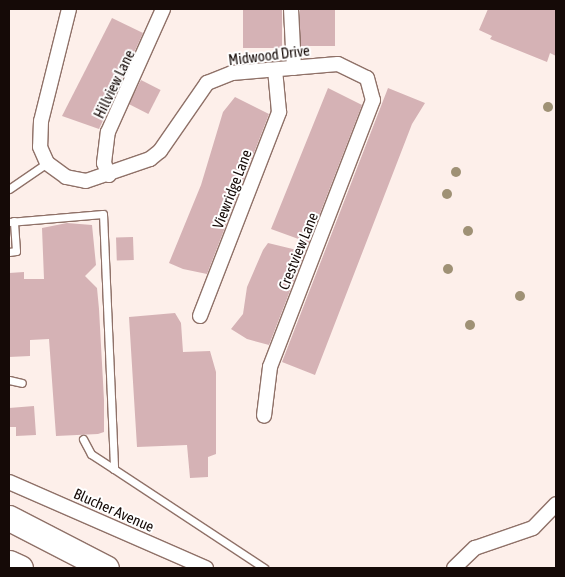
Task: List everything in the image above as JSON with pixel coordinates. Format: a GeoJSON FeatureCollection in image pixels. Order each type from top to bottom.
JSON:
{"type":"FeatureCollection","features":[{"type":"Feature","properties":{"kind":"highway"},"geometry":{"type":"LineString","coordinates":[[9,518],[106,568]]}},
{"type":"Feature","properties":{"kind":"highway"},"geometry":{"type":"LineString","coordinates":[[9,563],[20,568]]}},
{"type":"Feature","properties":{"kind":"street"},"geometry":{"type":"LineString","coordinates":[[47,163],[40,147],[41,121],[57,44],[61,9]]}},
{"type":"Feature","properties":{"kind":"street"},"geometry":{"type":"LineString","coordinates":[[57,44],[69,9]]}},
{"type":"Feature","properties":{"kind":"street","name":"Hillview Lane"},"geometry":{"type":"LineString","coordinates":[[110,175],[104,164],[108,132],[156,33],[163,9]]}},
{"type":"Feature","properties":{"kind":"street"},"geometry":{"type":"LineString","coordinates":[[292,9],[294,68]]}},
{"type":"Feature","properties":{"kind":"street","name":"Midwood Drive"},"geometry":{"type":"LineString","coordinates":[[47,163],[66,177],[86,181],[110,175],[160,151],[207,83],[232,73],[338,64],[358,70],[367,78],[373,100]]}},
{"type":"Feature","properties":{"kind":"street","name":"Viewridge Lane"},"geometry":{"type":"LineString","coordinates":[[200,316],[278,112],[275,70]]}},
{"type":"Feature","properties":{"kind":"street","name":"Crestview Lane"},"geometry":{"type":"LineString","coordinates":[[264,416],[270,367],[373,100]]}},
{"type":"Feature","properties":{"kind":"street","name":"Blucher Avenue"},"geometry":{"type":"LineString","coordinates":[[9,482],[206,568]]}},
{"type":"Feature","properties":{"kind":"street"},"geometry":{"type":"LineString","coordinates":[[454,568],[475,548],[533,528],[556,504]]}},
{"type":"Feature","properties":{"kind":"lane"},"geometry":{"type":"LineString","coordinates":[[9,189],[47,163]]}},
{"type":"Feature","properties":{"kind":"lane"},"geometry":{"type":"LineString","coordinates":[[9,252],[16,251],[11,222],[103,214],[114,469]]}},
{"type":"Feature","properties":{"kind":"lane"},"geometry":{"type":"LineString","coordinates":[[9,380],[22,383]]}},
{"type":"Feature","properties":{"kind":"lane"},"geometry":{"type":"LineString","coordinates":[[83,438],[91,454],[264,568]]}},
{"type":"Feature","properties":{"kind":"building"},"geometry":{"type":"Polygon","coordinates":[[[243,9],[282,9],[282,48],[243,48],[243,9]]]}},
{"type":"Feature","properties":{"kind":"building"},"geometry":{"type":"Polygon","coordinates":[[[300,9],[335,9],[335,46],[300,46],[300,9]]]}},
{"type":"Feature","properties":{"kind":"building"},"geometry":{"type":"Polygon","coordinates":[[[488,9],[556,9],[556,56],[550,53],[547,62],[490,39],[492,36],[479,30],[488,9]]]}},
{"type":"Feature","properties":{"kind":"building"},"geometry":{"type":"Polygon","coordinates":[[[112,18],[143,33],[99,129],[62,116],[112,18]]]}},
{"type":"Feature","properties":{"kind":"building"},"geometry":{"type":"Polygon","coordinates":[[[141,80],[161,90],[148,114],[129,104],[141,80]]]}},
{"type":"Feature","properties":{"kind":"building"},"geometry":{"type":"Polygon","coordinates":[[[328,88],[362,105],[269,345],[247,339],[231,329],[243,314],[247,287],[263,250],[268,243],[301,251],[304,241],[271,229],[328,88]]]}},
{"type":"Feature","properties":{"kind":"building"},"geometry":{"type":"Polygon","coordinates":[[[388,88],[425,103],[412,124],[315,375],[282,362],[388,88]]]}},
{"type":"Feature","properties":{"kind":"building"},"geometry":{"type":"Polygon","coordinates":[[[235,97],[269,114],[207,274],[183,269],[169,263],[201,185],[223,112],[235,97]]]}},
{"type":"Feature","properties":{"kind":"building"},"geometry":{"type":"Polygon","coordinates":[[[67,223],[92,225],[96,265],[85,276],[97,288],[104,400],[104,432],[56,436],[49,339],[30,340],[30,356],[9,357],[9,273],[24,272],[24,279],[44,279],[42,228],[67,223]]]}},
{"type":"Feature","properties":{"kind":"building"},"geometry":{"type":"Polygon","coordinates":[[[133,237],[134,260],[117,261],[116,238],[133,237]]]}},
{"type":"Feature","properties":{"kind":"building"},"geometry":{"type":"Polygon","coordinates":[[[175,313],[181,323],[183,352],[210,351],[216,372],[216,454],[208,457],[208,477],[190,478],[187,445],[137,447],[129,317],[175,313]]]}},
{"type":"Feature","properties":{"kind":"building"},"geometry":{"type":"Polygon","coordinates":[[[34,406],[36,435],[16,436],[16,427],[9,427],[9,408],[34,406]]]}}]}
